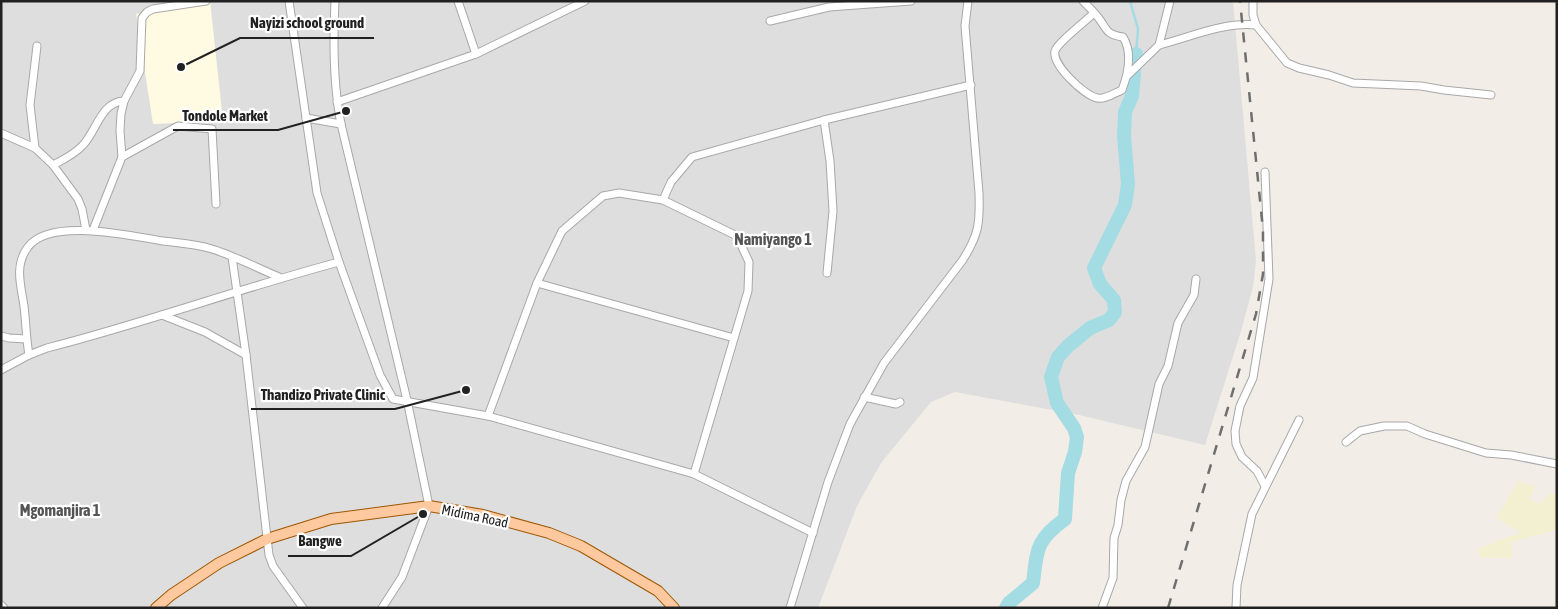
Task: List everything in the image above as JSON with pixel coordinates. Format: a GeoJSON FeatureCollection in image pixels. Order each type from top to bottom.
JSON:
{"type":"FeatureCollection","features":[{"type":"Feature","properties":{"kind":"main road","name":"Midima Road"},"geometry":{"type":"LineString","coordinates":[[156,608],[172,594],[219,563],[268,539],[331,519],[429,506],[482,515],[549,533],[581,546],[658,591],[674,608]]}},
{"type":"Feature","properties":{"kind":"street"},"geometry":{"type":"LineString","coordinates":[[90,230],[122,157],[120,123],[124,101],[140,71],[142,60],[142,18],[153,9],[206,1]]}},
{"type":"Feature","properties":{"kind":"street"},"geometry":{"type":"LineString","coordinates":[[289,1],[317,193],[339,262],[380,375],[393,399],[488,416],[694,474],[813,533]]}},
{"type":"Feature","properties":{"kind":"street"},"geometry":{"type":"LineString","coordinates":[[335,1],[334,56],[337,102],[341,124],[407,400],[429,506],[402,577],[382,608]]}},
{"type":"Feature","properties":{"kind":"street"},"geometry":{"type":"LineString","coordinates":[[458,1],[476,54]]}},
{"type":"Feature","properties":{"kind":"street"},"geometry":{"type":"LineString","coordinates":[[337,102],[476,54],[585,1]]}},
{"type":"Feature","properties":{"kind":"street"},"geometry":{"type":"LineString","coordinates":[[770,21],[829,7],[911,1]]}},
{"type":"Feature","properties":{"kind":"street"},"geometry":{"type":"LineString","coordinates":[[790,608],[838,452],[850,424],[884,362],[962,260],[977,235],[980,209],[965,26],[968,1]]}},
{"type":"Feature","properties":{"kind":"street"},"geometry":{"type":"LineString","coordinates":[[1083,1],[1094,13],[1105,30],[1115,36],[1124,38],[1128,45],[1127,76],[1122,90],[1098,99],[1073,82],[1060,67],[1055,51],[1058,45],[1094,13]]}},
{"type":"Feature","properties":{"kind":"street"},"geometry":{"type":"LineString","coordinates":[[1159,46],[1170,1]]}},
{"type":"Feature","properties":{"kind":"street"},"geometry":{"type":"LineString","coordinates":[[1253,1],[1252,14],[1256,25],[1287,63],[1299,68],[1352,83],[1421,86],[1490,94]]}},
{"type":"Feature","properties":{"kind":"street"},"geometry":{"type":"LineString","coordinates":[[1127,76],[1159,46],[1226,26],[1256,25]]}},
{"type":"Feature","properties":{"kind":"street"},"geometry":{"type":"LineString","coordinates":[[35,148],[30,105],[38,46]]}},
{"type":"Feature","properties":{"kind":"street"},"geometry":{"type":"LineString","coordinates":[[664,200],[671,182],[692,157],[824,120],[971,85]]}},
{"type":"Feature","properties":{"kind":"street"},"geometry":{"type":"LineString","coordinates":[[53,165],[82,147],[105,110],[111,104],[117,101],[124,101]]}},
{"type":"Feature","properties":{"kind":"street"},"geometry":{"type":"LineString","coordinates":[[306,118],[341,124]]}},
{"type":"Feature","properties":{"kind":"street"},"geometry":{"type":"LineString","coordinates":[[824,120],[830,161],[833,211],[827,273]]}},
{"type":"Feature","properties":{"kind":"street"},"geometry":{"type":"LineString","coordinates":[[122,157],[178,126],[212,129],[216,204]]}},
{"type":"Feature","properties":{"kind":"street"},"geometry":{"type":"LineString","coordinates":[[1,133],[35,148],[53,165],[78,199],[90,230]]}},
{"type":"Feature","properties":{"kind":"street"},"geometry":{"type":"LineString","coordinates":[[1265,172],[1269,279],[1253,378],[1240,406],[1235,431],[1236,444],[1242,457],[1257,472],[1265,486]]}},
{"type":"Feature","properties":{"kind":"street"},"geometry":{"type":"LineString","coordinates":[[488,416],[537,283],[562,231],[603,196],[620,193],[664,200],[737,236],[749,262],[748,291],[694,474]]}},
{"type":"Feature","properties":{"kind":"street"},"geometry":{"type":"LineString","coordinates":[[29,355],[19,278],[22,260],[27,248],[36,238],[49,234],[90,230],[211,248],[279,277]]}},
{"type":"Feature","properties":{"kind":"street"},"geometry":{"type":"LineString","coordinates":[[232,257],[246,355],[269,555],[273,566],[303,608]]}},
{"type":"Feature","properties":{"kind":"street"},"geometry":{"type":"LineString","coordinates":[[1,370],[47,348],[162,315],[279,277],[339,262]]}},
{"type":"Feature","properties":{"kind":"street"},"geometry":{"type":"LineString","coordinates":[[1102,608],[1113,578],[1114,538],[1126,481],[1146,447],[1159,384],[1168,366],[1178,323],[1194,295],[1196,279]]}},
{"type":"Feature","properties":{"kind":"street"},"geometry":{"type":"LineString","coordinates":[[537,283],[734,338]]}},
{"type":"Feature","properties":{"kind":"street"},"geometry":{"type":"LineString","coordinates":[[162,315],[205,332],[246,355]]}},
{"type":"Feature","properties":{"kind":"street"},"geometry":{"type":"LineString","coordinates":[[1,336],[26,339]]}},
{"type":"Feature","properties":{"kind":"street"},"geometry":{"type":"LineString","coordinates":[[864,397],[896,404],[900,402]]}},
{"type":"Feature","properties":{"kind":"street"},"geometry":{"type":"LineString","coordinates":[[1236,608],[1238,586],[1252,514],[1299,420]]}},
{"type":"Feature","properties":{"kind":"street"},"geometry":{"type":"LineString","coordinates":[[1346,442],[1360,431],[1384,426],[1406,426],[1425,434],[1486,453],[1510,455],[1557,464]]}},
{"type":"Feature","properties":{"kind":"shaded area"},"geometry":{"type":"Polygon","coordinates":[[[1,1],[1233,1],[1256,261],[1253,287],[1205,445],[1079,415],[955,392],[931,402],[881,463],[857,506],[818,608],[1,608],[1,1]]]}},
{"type":"Feature","properties":{"kind":"shaded area"},"geometry":{"type":"Polygon","coordinates":[[[210,1],[223,121],[153,124],[136,14],[210,1]]]}},
{"type":"Feature","properties":{"kind":"shaded area"},"geometry":{"type":"Polygon","coordinates":[[[1518,481],[1536,487],[1529,499],[1539,504],[1550,493],[1557,493],[1557,530],[1511,542],[1512,558],[1481,558],[1477,549],[1521,532],[1496,518],[1518,481]]]}},
{"type":"Feature","properties":{"kind":"waterway"},"geometry":{"type":"LineString","coordinates":[[1130,1],[1138,29],[1136,54]]}},
{"type":"Feature","properties":{"kind":"waterway"},"geometry":{"type":"LineString","coordinates":[[1135,67],[1136,54]]}},
{"type":"Feature","properties":{"kind":"waterway"},"geometry":{"type":"LineString","coordinates":[[1006,608],[1009,603],[1033,583],[1037,553],[1040,546],[1048,533],[1065,519],[1068,473],[1075,452],[1077,437],[1074,428],[1057,403],[1051,377],[1058,357],[1090,328],[1109,320],[1115,312],[1114,300],[1100,284],[1094,268],[1125,205],[1128,184],[1124,136],[1125,112],[1132,96],[1134,74]]}},
{"type":"Feature","properties":{"kind":"railway"},"geometry":{"type":"LineString","coordinates":[[1168,608],[1256,314],[1263,274],[1263,230],[1240,1]]}},
{"type":"Feature","properties":{"kind":"place","name":"Nayizi school ground"},"geometry":{"type":"Point","coordinates":[181,67]}},
{"type":"Feature","properties":{"kind":"place","name":"Tondole Market"},"geometry":{"type":"Point","coordinates":[346,111]}},
{"type":"Feature","properties":{"kind":"place","name":"Thandizo Private Clinic"},"geometry":{"type":"Point","coordinates":[466,390]}},
{"type":"Feature","properties":{"kind":"place","name":"Bangwe"},"geometry":{"type":"Point","coordinates":[423,514]}},
{"type":"Feature","properties":{"kind":"district","name":"Namiyango 1"},"geometry":{"type":"Point","coordinates":[773,239]}},
{"type":"Feature","properties":{"kind":"district","name":"Mgomanjira 1"},"geometry":{"type":"Point","coordinates":[60,510]}}]}
